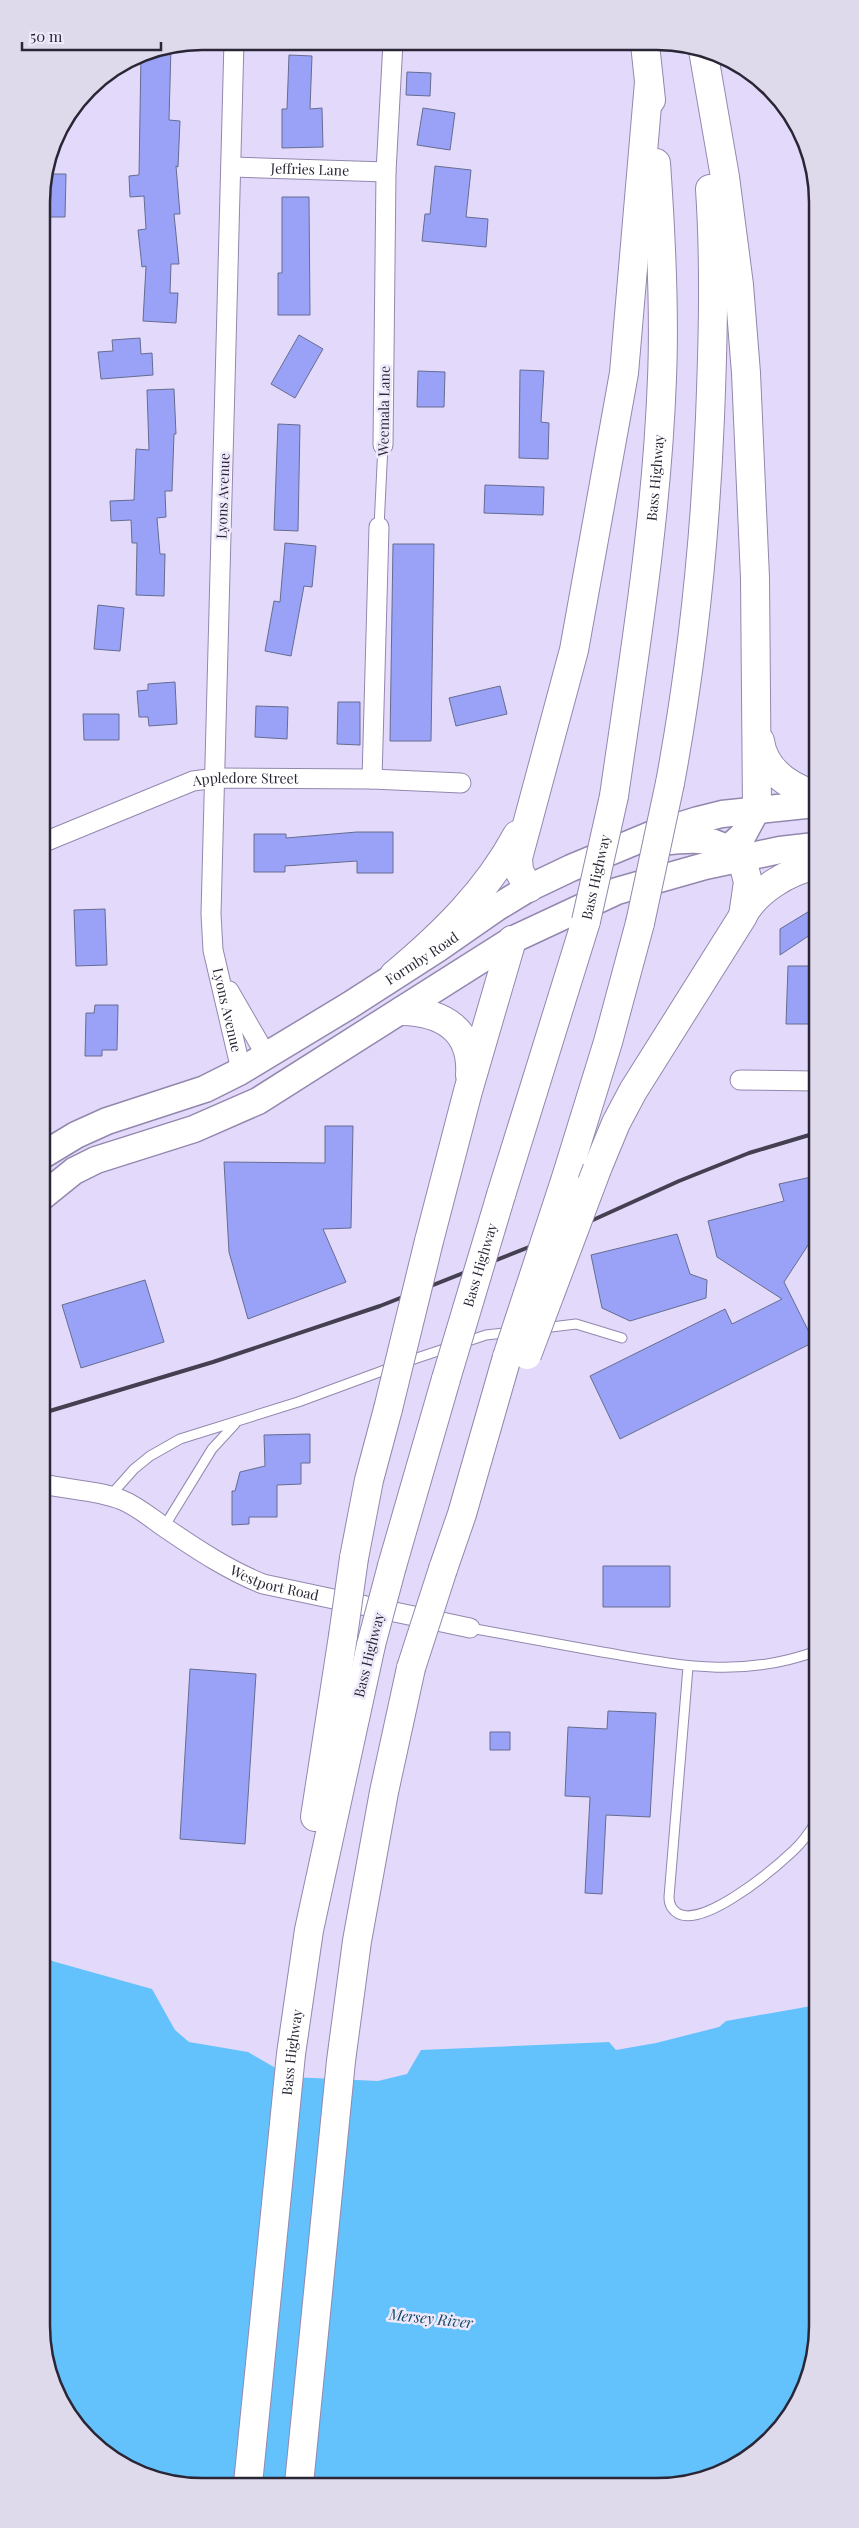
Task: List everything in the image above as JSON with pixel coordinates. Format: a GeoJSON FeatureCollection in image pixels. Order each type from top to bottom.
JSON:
{"type":"FeatureCollection","features":[{"type":"Feature","properties":{"kind":"highway","name":"Bass Highway"},"geometry":{"type":"LineString","coordinates":[[249,2478],[291,2054],[309,1930],[371,1646],[392,1566],[501,1195],[586,921],[614,796],[652,520],[662,378],[662,241],[646,50]]}},
{"type":"Feature","properties":{"kind":"highway"},"geometry":{"type":"LineString","coordinates":[[300,2478],[341,2061],[357,1941],[384,1792],[411,1668],[443,1569],[517,1356],[565,1181],[608,1042],[640,924],[670,783],[695,625],[705,533],[714,338],[712,223],[702,57]]}},
{"type":"Feature","properties":{"kind":"highway"},"geometry":{"type":"LineString","coordinates":[[703,57],[725,177],[739,284],[746,373],[754,569],[757,810]]}},
{"type":"Feature","properties":{"kind":"highway"},"geometry":{"type":"LineString","coordinates":[[529,888],[519,871],[518,858],[574,650],[624,373],[649,82]]}},
{"type":"Feature","properties":{"kind":"highway"},"geometry":{"type":"LineString","coordinates":[[757,725],[761,752],[767,764],[786,781],[809,792]]}},
{"type":"Feature","properties":{"kind":"highway"},"geometry":{"type":"LineString","coordinates":[[394,975],[449,927],[482,890],[512,844],[528,813],[535,792]]}},
{"type":"Feature","properties":{"kind":"highway"},"geometry":{"type":"LineString","coordinates":[[736,854],[748,882],[742,916]]}},
{"type":"Feature","properties":{"kind":"highway"},"geometry":{"type":"LineString","coordinates":[[517,1356],[616,1123],[633,1091],[742,916],[759,894],[790,875],[809,868]]}},
{"type":"Feature","properties":{"kind":"highway"},"geometry":{"type":"LineString","coordinates":[[291,2054],[296,1944],[354,1558],[369,1480],[468,1091],[512,940]]}},
{"type":"Feature","properties":{"kind":"highway"},"geometry":{"type":"LineString","coordinates":[[402,1011],[434,1014],[450,1023],[458,1032],[466,1043],[470,1064],[468,1091]]}},
{"type":"Feature","properties":{"kind":"main road","name":"Formby Road"},"geometry":{"type":"LineString","coordinates":[[50,1151],[76,1135],[107,1121],[205,1089],[241,1070],[529,888],[681,824],[722,814],[809,805]]}},
{"type":"Feature","properties":{"kind":"main road"},"geometry":{"type":"LineString","coordinates":[[736,854],[757,810]]}},
{"type":"Feature","properties":{"kind":"main road"},"geometry":{"type":"LineString","coordinates":[[623,847],[695,839],[712,841],[736,854]]}},
{"type":"Feature","properties":{"kind":"main road"},"geometry":{"type":"LineString","coordinates":[[512,940],[529,888],[565,901],[616,891],[705,866],[736,854],[809,847]]}},
{"type":"Feature","properties":{"kind":"main road"},"geometry":{"type":"LineString","coordinates":[[50,1183],[96,1160],[194,1128],[248,1105],[283,1087],[512,940],[616,891]]}},
{"type":"Feature","properties":{"kind":"main road"},"geometry":{"type":"LineString","coordinates":[[266,1055],[283,1087]]}},
{"type":"Feature","properties":{"kind":"main road"},"geometry":{"type":"LineString","coordinates":[[241,1070],[248,1105]]}},
{"type":"Feature","properties":{"kind":"street","name":"Lyons Avenue"},"geometry":{"type":"LineString","coordinates":[[234,50],[211,914],[214,950],[241,1070]]}},
{"type":"Feature","properties":{"kind":"street","name":"Weemala Lane"},"geometry":{"type":"LineString","coordinates":[[383,444],[386,172],[393,50]]}},
{"type":"Feature","properties":{"kind":"street","name":"Jeffries Lane"},"geometry":{"type":"LineString","coordinates":[[232,167],[386,172]]}},
{"type":"Feature","properties":{"kind":"street","name":"Weemala Lane"},"geometry":{"type":"LineString","coordinates":[[372,779],[379,527]]}},
{"type":"Feature","properties":{"kind":"street","name":"Appledore Street"},"geometry":{"type":"LineString","coordinates":[[50,840],[193,781],[216,778],[372,779],[461,783]]}},
{"type":"Feature","properties":{"kind":"street","name":"Lyons Avenue"},"geometry":{"type":"LineString","coordinates":[[214,950],[226,987],[266,1055]]}},
{"type":"Feature","properties":{"kind":"street"},"geometry":{"type":"LineString","coordinates":[[740,1080],[809,1080]]}},
{"type":"Feature","properties":{"kind":"street","name":"Westport Road"},"geometry":{"type":"LineString","coordinates":[[50,1493],[104,1494],[135,1506],[213,1560],[236,1574],[263,1584],[470,1628]]}},
{"type":"Feature","properties":{"kind":"lane","name":"Weemala Lane"},"geometry":{"type":"LineString","coordinates":[[379,527],[383,444]]}},
{"type":"Feature","properties":{"kind":"lane"},"geometry":{"type":"LineString","coordinates":[[104,1494],[165,1446],[241,1419],[298,1402],[486,1335],[576,1324],[622,1338]]}},
{"type":"Feature","properties":{"kind":"lane"},"geometry":{"type":"LineString","coordinates":[[164,1527],[212,1449],[229,1428],[241,1419]]}},
{"type":"Feature","properties":{"kind":"lane"},"geometry":{"type":"LineString","coordinates":[[470,1628],[688,1667],[734,1668],[771,1663],[809,1653]]}},
{"type":"Feature","properties":{"kind":"lane"},"geometry":{"type":"LineString","coordinates":[[688,1667],[669,1896],[672,1908],[678,1913],[692,1916],[726,1903],[795,1849],[809,1831]]}},
{"type":"Feature","properties":{"kind":"water","name":"Mersey River"},"geometry":{"type":"Polygon","coordinates":[[[50,1959],[52,1961],[152,1989],[175,2030],[189,2042],[248,2052],[291,2077],[378,2081],[407,2074],[421,2050],[609,2042],[616,2050],[656,2043],[719,2027],[726,2021],[809,2006],[808,2346],[797,2384],[789,2402],[778,2419],[750,2447],[733,2458],[706,2470],[687,2475],[657,2478],[182,2477],[153,2470],[126,2458],[109,2447],[81,2419],[70,2402],[58,2375],[53,2356],[50,2326],[50,1959]]]}},
{"type":"Feature","properties":{"kind":"building"},"geometry":{"type":"Polygon","coordinates":[[[171,53],[169,120],[180,121],[178,167],[176,166],[180,214],[174,214],[179,264],[171,264],[170,293],[178,293],[176,323],[143,321],[146,266],[142,267],[138,230],[146,229],[144,196],[130,197],[129,176],[139,175],[141,63],[171,53]]]}},
{"type":"Feature","properties":{"kind":"building"},"geometry":{"type":"Polygon","coordinates":[[[289,55],[312,56],[310,109],[322,108],[323,147],[282,148],[282,109],[287,109],[289,55]]]}},
{"type":"Feature","properties":{"kind":"building"},"geometry":{"type":"Polygon","coordinates":[[[407,72],[431,73],[430,96],[406,95],[407,72]]]}},
{"type":"Feature","properties":{"kind":"building"},"geometry":{"type":"Polygon","coordinates":[[[423,108],[455,113],[450,150],[417,145],[423,108]]]}},
{"type":"Feature","properties":{"kind":"building"},"geometry":{"type":"Polygon","coordinates":[[[435,166],[471,170],[466,217],[488,219],[486,247],[422,241],[425,214],[430,214],[435,166]]]}},
{"type":"Feature","properties":{"kind":"building"},"geometry":{"type":"Polygon","coordinates":[[[53,174],[66,174],[65,217],[50,217],[50,192],[53,174]]]}},
{"type":"Feature","properties":{"kind":"building"},"geometry":{"type":"Polygon","coordinates":[[[282,197],[309,197],[310,315],[278,315],[278,273],[282,273],[282,197]]]}},
{"type":"Feature","properties":{"kind":"building"},"geometry":{"type":"Polygon","coordinates":[[[299,335],[323,349],[295,398],[271,384],[299,335]]]}},
{"type":"Feature","properties":{"kind":"building"},"geometry":{"type":"Polygon","coordinates":[[[140,338],[141,354],[152,353],[153,375],[101,379],[98,352],[113,351],[112,340],[140,338]]]}},
{"type":"Feature","properties":{"kind":"building"},"geometry":{"type":"Polygon","coordinates":[[[520,370],[544,371],[541,422],[549,423],[548,459],[519,458],[520,370]]]}},
{"type":"Feature","properties":{"kind":"building"},"geometry":{"type":"Polygon","coordinates":[[[418,371],[445,372],[444,407],[417,407],[418,371]]]}},
{"type":"Feature","properties":{"kind":"building"},"geometry":{"type":"Polygon","coordinates":[[[174,389],[176,434],[174,434],[172,491],[165,491],[166,517],[157,518],[160,554],[165,554],[164,596],[136,595],[137,543],[132,543],[131,520],[111,521],[110,501],[134,500],[136,449],[149,450],[147,390],[174,389]]]}},
{"type":"Feature","properties":{"kind":"building"},"geometry":{"type":"Polygon","coordinates":[[[278,424],[300,425],[298,531],[274,530],[278,424]]]}},
{"type":"Feature","properties":{"kind":"building"},"geometry":{"type":"Polygon","coordinates":[[[485,485],[544,487],[543,515],[484,513],[485,485]]]}},
{"type":"Feature","properties":{"kind":"building"},"geometry":{"type":"Polygon","coordinates":[[[285,543],[316,546],[312,587],[304,586],[291,656],[265,651],[274,601],[280,602],[285,543]]]}},
{"type":"Feature","properties":{"kind":"building"},"geometry":{"type":"Polygon","coordinates":[[[393,544],[434,544],[431,741],[390,741],[393,544]]]}},
{"type":"Feature","properties":{"kind":"building"},"geometry":{"type":"Polygon","coordinates":[[[98,605],[124,608],[120,651],[94,649],[98,605]]]}},
{"type":"Feature","properties":{"kind":"building"},"geometry":{"type":"Polygon","coordinates":[[[175,682],[177,724],[149,726],[148,717],[139,717],[137,691],[148,690],[148,684],[175,682]]]}},
{"type":"Feature","properties":{"kind":"building"},"geometry":{"type":"Polygon","coordinates":[[[500,686],[507,714],[456,726],[449,698],[500,686]]]}},
{"type":"Feature","properties":{"kind":"building"},"geometry":{"type":"Polygon","coordinates":[[[338,702],[360,702],[360,745],[337,744],[338,702]]]}},
{"type":"Feature","properties":{"kind":"building"},"geometry":{"type":"Polygon","coordinates":[[[256,706],[288,707],[287,739],[255,737],[256,706]]]}},
{"type":"Feature","properties":{"kind":"building"},"geometry":{"type":"Polygon","coordinates":[[[83,714],[119,714],[119,740],[84,740],[83,714]]]}},
{"type":"Feature","properties":{"kind":"building"},"geometry":{"type":"Polygon","coordinates":[[[357,832],[393,832],[393,873],[357,873],[357,861],[285,866],[285,872],[254,872],[254,834],[286,834],[286,838],[357,832]]]}},
{"type":"Feature","properties":{"kind":"building"},"geometry":{"type":"Polygon","coordinates":[[[105,909],[107,965],[76,966],[74,910],[105,909]]]}},
{"type":"Feature","properties":{"kind":"building"},"geometry":{"type":"Polygon","coordinates":[[[809,911],[809,936],[780,955],[780,929],[809,911]]]}},
{"type":"Feature","properties":{"kind":"building"},"geometry":{"type":"Polygon","coordinates":[[[788,966],[809,966],[809,1024],[786,1024],[788,966]]]}},
{"type":"Feature","properties":{"kind":"building"},"geometry":{"type":"Polygon","coordinates":[[[95,1005],[118,1005],[117,1050],[102,1050],[102,1056],[85,1056],[86,1013],[94,1013],[95,1005]]]}},
{"type":"Feature","properties":{"kind":"building"},"geometry":{"type":"Polygon","coordinates":[[[325,1126],[353,1126],[351,1228],[323,1229],[346,1282],[248,1319],[229,1252],[224,1162],[325,1163],[325,1126]]]}},
{"type":"Feature","properties":{"kind":"building"},"geometry":{"type":"Polygon","coordinates":[[[809,1178],[809,1244],[784,1282],[809,1332],[809,1344],[620,1439],[590,1376],[725,1309],[732,1324],[782,1299],[717,1257],[708,1221],[784,1201],[779,1184],[809,1178]]]}},
{"type":"Feature","properties":{"kind":"building"},"geometry":{"type":"Polygon","coordinates":[[[677,1234],[690,1274],[707,1280],[706,1298],[630,1321],[602,1308],[591,1255],[677,1234]]]}},
{"type":"Feature","properties":{"kind":"building"},"geometry":{"type":"Polygon","coordinates":[[[145,1280],[164,1342],[81,1368],[62,1305],[145,1280]]]}},
{"type":"Feature","properties":{"kind":"building"},"geometry":{"type":"Polygon","coordinates":[[[310,1434],[310,1463],[301,1463],[301,1484],[277,1485],[277,1517],[249,1517],[249,1524],[232,1525],[232,1491],[235,1491],[240,1472],[265,1466],[264,1435],[310,1434]]]}},
{"type":"Feature","properties":{"kind":"building"},"geometry":{"type":"Polygon","coordinates":[[[603,1566],[670,1566],[670,1607],[603,1607],[603,1566]]]}},
{"type":"Feature","properties":{"kind":"building"},"geometry":{"type":"Polygon","coordinates":[[[190,1669],[256,1674],[245,1844],[180,1839],[190,1669]]]}},
{"type":"Feature","properties":{"kind":"building"},"geometry":{"type":"Polygon","coordinates":[[[608,1711],[656,1713],[650,1817],[606,1815],[602,1894],[585,1893],[590,1797],[565,1796],[568,1727],[607,1729],[608,1711]]]}},
{"type":"Feature","properties":{"kind":"building"},"geometry":{"type":"Polygon","coordinates":[[[490,1732],[510,1732],[510,1750],[490,1750],[490,1732]]]}},
{"type":"Feature","properties":{"kind":"railway"},"geometry":{"type":"LineString","coordinates":[[50,1411],[213,1362],[380,1306],[562,1234],[679,1181],[749,1153],[809,1135]]}}]}
